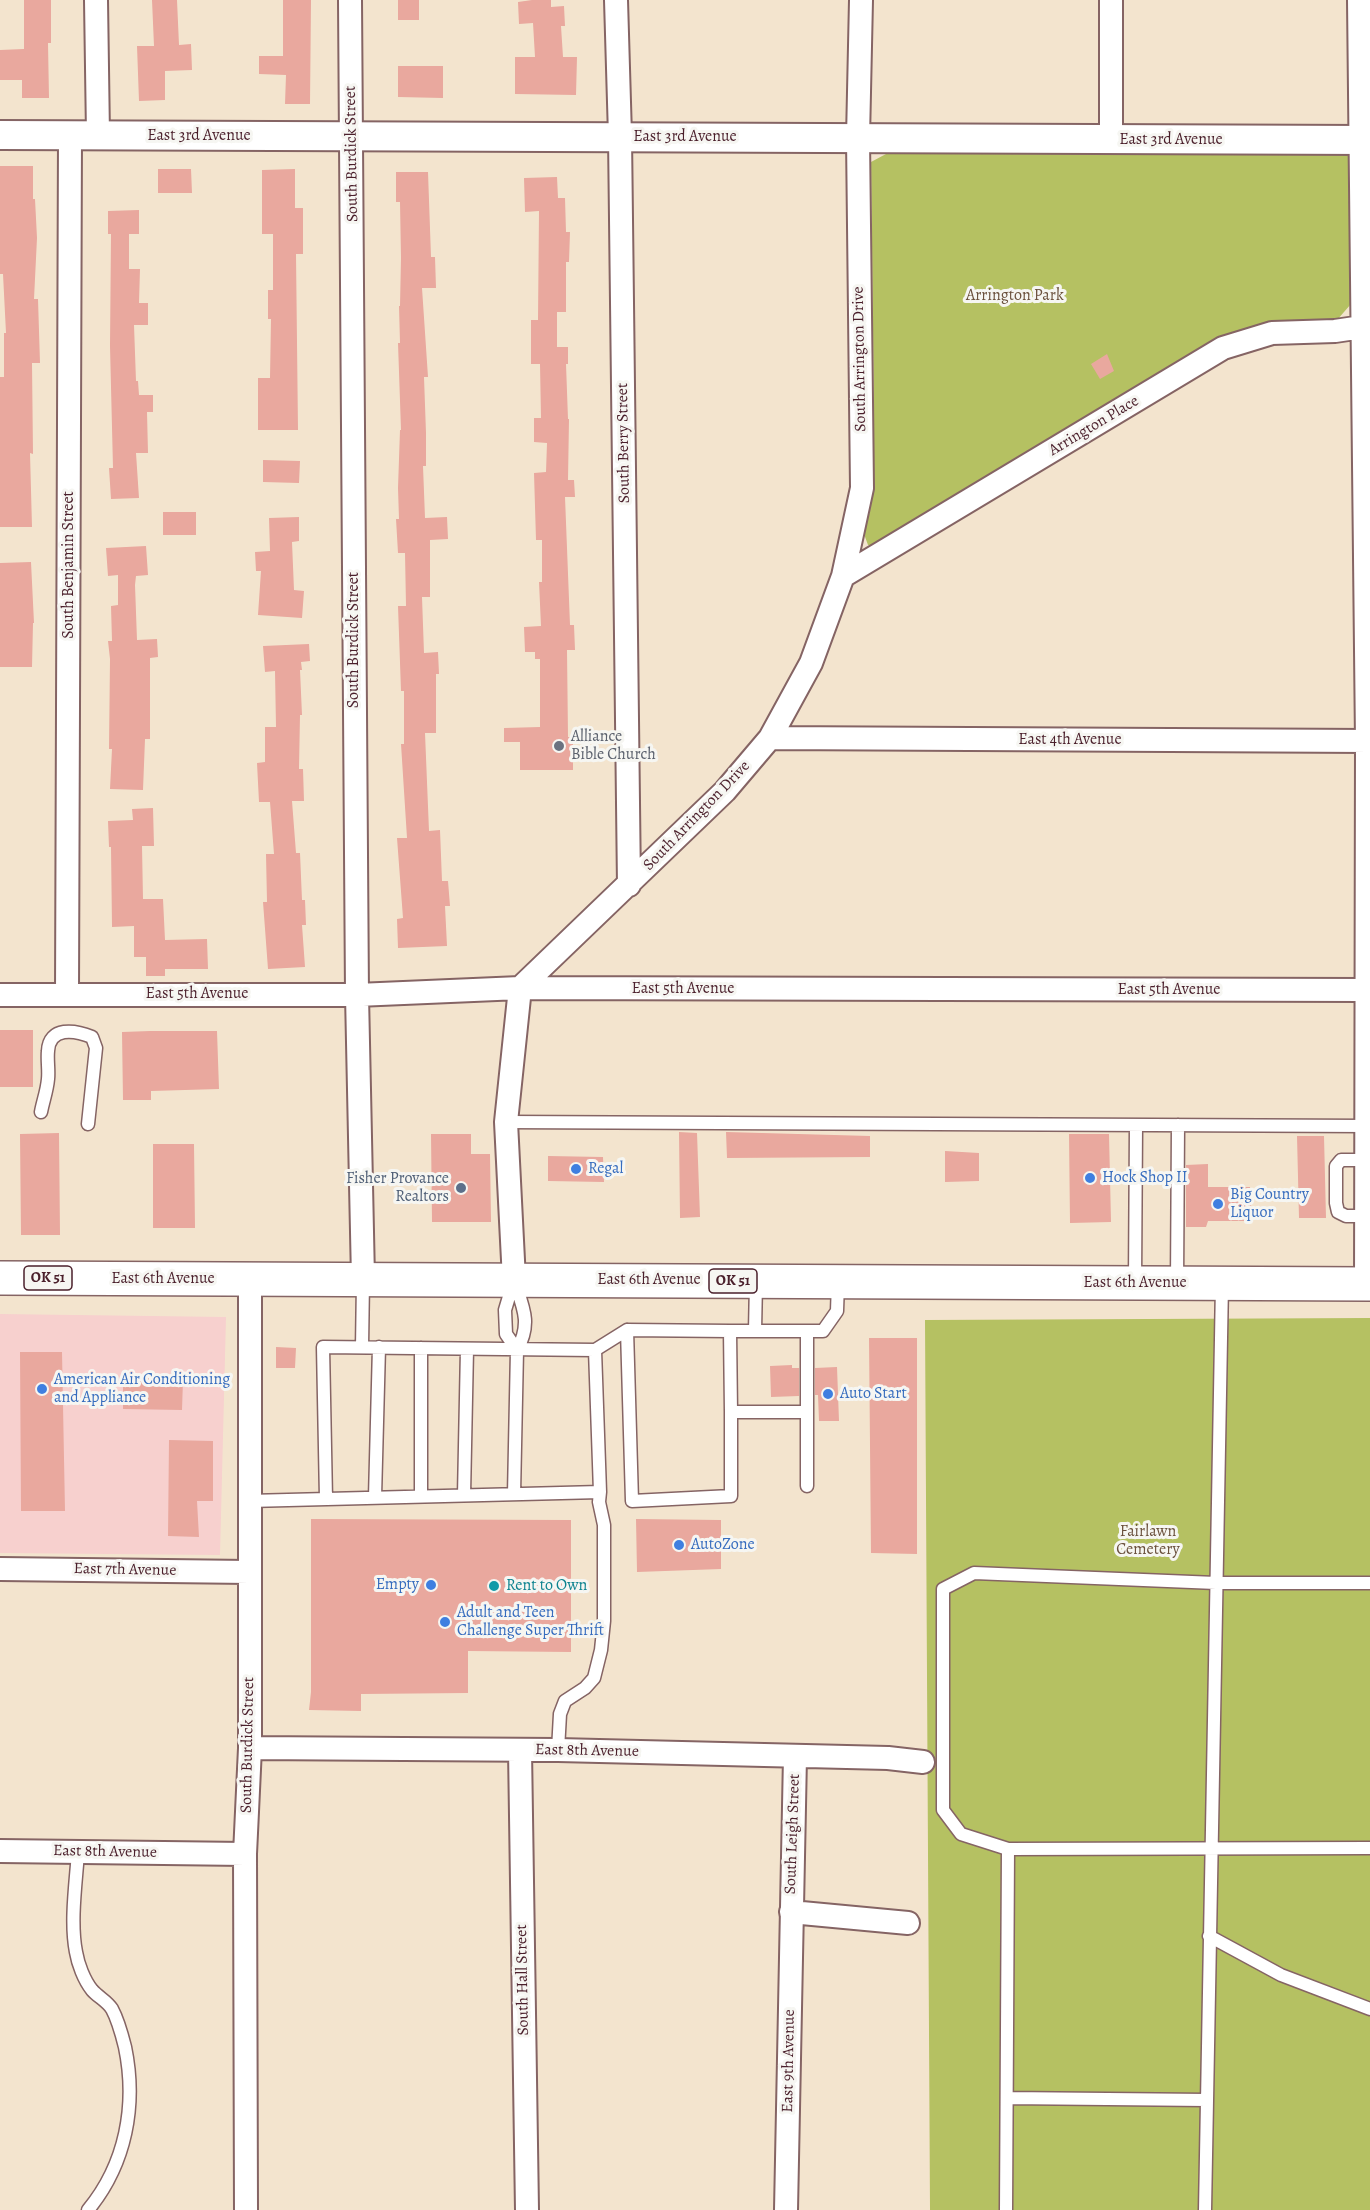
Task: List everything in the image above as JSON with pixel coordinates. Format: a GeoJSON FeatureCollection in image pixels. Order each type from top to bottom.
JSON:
{"type":"FeatureCollection","features":[{"type":"Feature","properties":{"kind":"main road","name":"East 6th Avenue"},"geometry":{"type":"LineString","coordinates":[[0,1278],[1368,1284]]}},
{"type":"Feature","properties":{"kind":"street","name":"South Benjamin Street"},"geometry":{"type":"LineString","coordinates":[[68,993],[84,136],[96,0]]}},
{"type":"Feature","properties":{"kind":"street","name":"South Burdick Street"},"geometry":{"type":"LineString","coordinates":[[350,0],[353,136],[357,995],[363,1279]]}},
{"type":"Feature","properties":{"kind":"street","name":"South Berry Street"},"geometry":{"type":"LineString","coordinates":[[616,0],[620,136],[628,885]]}},
{"type":"Feature","properties":{"kind":"street","name":"South Arrington Drive"},"geometry":{"type":"LineString","coordinates":[[520,988],[725,791],[770,738],[811,663],[843,576],[862,488],[858,138],[861,0]]}},
{"type":"Feature","properties":{"kind":"street"},"geometry":{"type":"LineString","coordinates":[[1111,0],[1111,139]]}},
{"type":"Feature","properties":{"kind":"street"},"geometry":{"type":"LineString","coordinates":[[1359,0],[1365,140],[1362,327],[1369,742],[1366,990],[1368,1284]]}},
{"type":"Feature","properties":{"kind":"street","name":"East 3rd Avenue"},"geometry":{"type":"LineString","coordinates":[[0,135],[1365,140]]}},
{"type":"Feature","properties":{"kind":"street","name":"Arrington Place"},"geometry":{"type":"LineString","coordinates":[[843,576],[1223,348],[1272,333],[1335,331],[1362,327]]}},
{"type":"Feature","properties":{"kind":"street","name":"East 4th Avenue"},"geometry":{"type":"LineString","coordinates":[[770,738],[1369,742]]}},
{"type":"Feature","properties":{"kind":"street"},"geometry":{"type":"LineString","coordinates":[[514,1280],[506,1122],[520,988]]}},
{"type":"Feature","properties":{"kind":"street","name":"East 5th Avenue"},"geometry":{"type":"LineString","coordinates":[[0,995],[68,993],[357,995],[520,988],[1366,990]]}},
{"type":"Feature","properties":{"kind":"street","name":"South Burdick Street"},"geometry":{"type":"LineString","coordinates":[[246,2210],[245,1854],[250,1748],[249,1279]]}},
{"type":"Feature","properties":{"kind":"street","name":"East 7th Avenue"},"geometry":{"type":"LineString","coordinates":[[0,1569],[249,1572]]}},
{"type":"Feature","properties":{"kind":"street","name":"East 8th Avenue"},"geometry":{"type":"LineString","coordinates":[[250,1748],[558,1750],[888,1758],[923,1762]]}},
{"type":"Feature","properties":{"kind":"street","name":"South Hall Street"},"geometry":{"type":"LineString","coordinates":[[520,1750],[527,2210]]}},
{"type":"Feature","properties":{"kind":"street","name":"South Leigh Street"},"geometry":{"type":"LineString","coordinates":[[791,1912],[795,1756]]}},
{"type":"Feature","properties":{"kind":"street","name":"East 8th Avenue"},"geometry":{"type":"LineString","coordinates":[[0,1851],[245,1854]]}},
{"type":"Feature","properties":{"kind":"street"},"geometry":{"type":"LineString","coordinates":[[791,1912],[908,1923]]}},
{"type":"Feature","properties":{"kind":"street","name":"East 9th Avenue"},"geometry":{"type":"LineString","coordinates":[[786,2210],[791,1912]]}},
{"type":"Feature","properties":{"kind":"lane"},"geometry":{"type":"LineString","coordinates":[[41,1112],[48,1078],[50,1040],[56,1034],[79,1032],[92,1037],[96,1048],[88,1124]]}},
{"type":"Feature","properties":{"kind":"lane"},"geometry":{"type":"LineString","coordinates":[[506,1122],[1366,1125]]}},
{"type":"Feature","properties":{"kind":"lane"},"geometry":{"type":"LineString","coordinates":[[1135,1282],[1136,1125]]}},
{"type":"Feature","properties":{"kind":"lane"},"geometry":{"type":"LineString","coordinates":[[1177,1283],[1178,1125]]}},
{"type":"Feature","properties":{"kind":"lane"},"geometry":{"type":"LineString","coordinates":[[1368,1160],[1341,1161],[1336,1166],[1338,1212],[1346,1216],[1368,1216]]}},
{"type":"Feature","properties":{"kind":"lane"},"geometry":{"type":"LineString","coordinates":[[362,1347],[363,1279]]}},
{"type":"Feature","properties":{"kind":"lane"},"geometry":{"type":"LineString","coordinates":[[514,1280],[505,1310],[506,1334],[516,1350]]}},
{"type":"Feature","properties":{"kind":"lane"},"geometry":{"type":"LineString","coordinates":[[514,1280],[524,1311],[525,1335],[516,1350],[514,1494]]}},
{"type":"Feature","properties":{"kind":"lane"},"geometry":{"type":"LineString","coordinates":[[755,1331],[756,1281]]}},
{"type":"Feature","properties":{"kind":"lane"},"geometry":{"type":"LineString","coordinates":[[326,1499],[323,1347],[595,1350],[627,1330],[823,1331],[837,1311],[838,1281]]}},
{"type":"Feature","properties":{"kind":"lane"},"geometry":{"type":"LineString","coordinates":[[1205,2210],[1222,1283]]}},
{"type":"Feature","properties":{"kind":"lane"},"geometry":{"type":"LineString","coordinates":[[627,1330],[632,1501],[731,1496],[730,1331]]}},
{"type":"Feature","properties":{"kind":"lane"},"geometry":{"type":"LineString","coordinates":[[807,1332],[807,1486]]}},
{"type":"Feature","properties":{"kind":"lane"},"geometry":{"type":"LineString","coordinates":[[375,1497],[380,1347]]}},
{"type":"Feature","properties":{"kind":"lane"},"geometry":{"type":"LineString","coordinates":[[421,1348],[421,1496]]}},
{"type":"Feature","properties":{"kind":"lane"},"geometry":{"type":"LineString","coordinates":[[464,1495],[467,1349]]}},
{"type":"Feature","properties":{"kind":"lane"},"geometry":{"type":"LineString","coordinates":[[558,1750],[561,1714],[565,1701],[585,1688],[594,1678],[601,1650],[604,1621],[604,1526],[599,1502],[595,1350]]}},
{"type":"Feature","properties":{"kind":"lane"},"geometry":{"type":"LineString","coordinates":[[731,1412],[807,1412]]}},
{"type":"Feature","properties":{"kind":"lane"},"geometry":{"type":"LineString","coordinates":[[249,1501],[600,1492]]}},
{"type":"Feature","properties":{"kind":"lane"},"geometry":{"type":"LineString","coordinates":[[1370,1583],[1216,1583],[974,1573],[943,1589],[943,1810],[962,1834],[1008,1849],[1370,1848]]}},
{"type":"Feature","properties":{"kind":"lane"},"geometry":{"type":"LineString","coordinates":[[1006,2210],[1008,1849]]}},
{"type":"Feature","properties":{"kind":"lane"},"geometry":{"type":"LineString","coordinates":[[78,1852],[76,1952],[83,1973],[92,1989],[111,2007],[122,2034],[131,2088],[129,2119],[122,2147],[113,2172],[88,2210]]}},
{"type":"Feature","properties":{"kind":"lane"},"geometry":{"type":"LineString","coordinates":[[1209,1936],[1281,1975],[1370,2009]]}},
{"type":"Feature","properties":{"kind":"lane"},"geometry":{"type":"LineString","coordinates":[[1007,2098],[1207,2100]]}},
{"type":"Feature","properties":{"kind":"shaded area"},"geometry":{"type":"Polygon","coordinates":[[[0,1314],[226,1317],[220,1555],[0,1553],[0,1314]]]}},
{"type":"Feature","properties":{"kind":"green space","name":"Arrington Park"},"geometry":{"type":"Polygon","coordinates":[[[1348,153],[1351,304],[1337,320],[1271,323],[875,547],[868,545],[864,534],[870,511],[874,414],[871,162],[886,154],[1348,153]]]}},
{"type":"Feature","properties":{"kind":"green space","name":"Fairlawn Cemetery"},"geometry":{"type":"Polygon","coordinates":[[[1370,1318],[1370,2210],[930,2210],[925,1320],[1370,1318]]]}},
{"type":"Feature","properties":{"kind":"building"},"geometry":{"type":"Polygon","coordinates":[[[24,0],[51,0],[51,43],[48,43],[49,98],[22,98],[22,80],[0,80],[0,50],[24,49],[24,0]]]}},
{"type":"Feature","properties":{"kind":"building"},"geometry":{"type":"Polygon","coordinates":[[[152,0],[177,0],[179,45],[191,44],[192,70],[165,71],[165,100],[139,101],[137,46],[154,46],[152,0]]]}},
{"type":"Feature","properties":{"kind":"building"},"geometry":{"type":"Polygon","coordinates":[[[283,0],[311,0],[310,104],[285,104],[286,75],[259,74],[259,56],[283,56],[283,0]]]}},
{"type":"Feature","properties":{"kind":"building"},"geometry":{"type":"Polygon","coordinates":[[[398,0],[419,0],[419,20],[398,20],[398,0]]]}},
{"type":"Feature","properties":{"kind":"building"},"geometry":{"type":"Polygon","coordinates":[[[551,0],[551,7],[564,6],[565,26],[561,26],[563,57],[577,57],[576,95],[515,94],[515,57],[535,57],[533,23],[519,24],[518,2],[551,0]]]}},
{"type":"Feature","properties":{"kind":"building"},"geometry":{"type":"Polygon","coordinates":[[[398,66],[443,66],[443,98],[398,97],[398,66]]]}},
{"type":"Feature","properties":{"kind":"building"},"geometry":{"type":"Polygon","coordinates":[[[0,166],[33,166],[33,199],[35,199],[37,238],[34,299],[38,299],[40,363],[32,363],[33,454],[30,453],[32,527],[0,527],[0,377],[4,377],[4,333],[6,333],[3,274],[0,274],[0,166]]]}},
{"type":"Feature","properties":{"kind":"building"},"geometry":{"type":"Polygon","coordinates":[[[158,169],[191,169],[192,193],[158,193],[158,169]]]}},
{"type":"Feature","properties":{"kind":"building"},"geometry":{"type":"Polygon","coordinates":[[[295,169],[295,208],[303,208],[303,254],[296,254],[298,430],[258,430],[258,378],[270,378],[271,319],[268,319],[268,290],[273,290],[273,234],[262,234],[262,170],[295,169]]]}},
{"type":"Feature","properties":{"kind":"building"},"geometry":{"type":"Polygon","coordinates":[[[396,172],[428,172],[431,257],[435,257],[436,288],[422,288],[428,377],[424,377],[425,518],[447,517],[448,539],[430,540],[430,597],[422,597],[424,653],[438,652],[439,674],[436,674],[436,733],[425,733],[429,831],[440,830],[442,881],[448,881],[450,906],[445,906],[447,946],[398,948],[397,919],[403,918],[397,838],[407,838],[401,744],[404,744],[404,691],[401,691],[398,606],[406,606],[405,553],[398,553],[396,519],[399,519],[401,430],[398,343],[400,343],[401,258],[400,202],[396,202],[396,172]]]}},
{"type":"Feature","properties":{"kind":"building"},"geometry":{"type":"Polygon","coordinates":[[[557,177],[558,198],[565,198],[566,232],[570,232],[569,262],[566,262],[566,312],[557,312],[557,347],[568,347],[568,364],[566,364],[569,419],[568,480],[574,480],[575,497],[565,497],[570,625],[574,625],[575,650],[567,650],[568,737],[573,737],[573,770],[520,770],[520,742],[504,742],[504,728],[540,727],[540,659],[535,659],[535,652],[525,652],[524,627],[541,626],[539,582],[542,582],[542,540],[536,540],[534,473],[546,472],[547,443],[534,442],[534,418],[541,418],[540,364],[531,364],[531,320],[538,320],[539,211],[525,212],[524,178],[557,177]]]}},
{"type":"Feature","properties":{"kind":"building"},"geometry":{"type":"Polygon","coordinates":[[[139,210],[139,234],[129,234],[129,269],[140,269],[139,303],[148,303],[148,325],[134,325],[136,381],[138,381],[139,395],[153,395],[153,412],[147,412],[148,453],[136,453],[139,498],[111,499],[109,468],[113,468],[110,346],[111,234],[108,234],[108,211],[139,210]]]}},
{"type":"Feature","properties":{"kind":"building"},"geometry":{"type":"Polygon","coordinates":[[[1107,354],[1114,371],[1100,379],[1091,364],[1107,354]]]}},
{"type":"Feature","properties":{"kind":"building"},"geometry":{"type":"Polygon","coordinates":[[[263,460],[300,461],[299,483],[263,482],[263,460]]]}},
{"type":"Feature","properties":{"kind":"building"},"geometry":{"type":"Polygon","coordinates":[[[163,512],[196,512],[196,535],[163,535],[163,512]]]}},
{"type":"Feature","properties":{"kind":"building"},"geometry":{"type":"Polygon","coordinates":[[[299,517],[299,541],[292,542],[294,590],[304,591],[302,618],[258,615],[261,571],[256,571],[255,552],[270,551],[269,518],[299,517]]]}},
{"type":"Feature","properties":{"kind":"building"},"geometry":{"type":"Polygon","coordinates":[[[146,546],[148,575],[136,576],[135,585],[137,640],[157,639],[158,657],[150,658],[150,739],[145,739],[143,790],[110,789],[112,749],[109,749],[110,659],[108,641],[112,641],[111,606],[118,605],[118,575],[108,576],[106,548],[146,546]]]}},
{"type":"Feature","properties":{"kind":"building"},"geometry":{"type":"Polygon","coordinates":[[[31,562],[34,623],[32,667],[0,667],[0,563],[31,562]]]}},
{"type":"Feature","properties":{"kind":"building"},"geometry":{"type":"Polygon","coordinates":[[[309,644],[310,661],[301,662],[302,670],[300,670],[302,715],[300,715],[299,769],[303,769],[304,801],[292,801],[296,853],[300,853],[302,900],[305,900],[306,925],[302,925],[305,967],[268,969],[263,902],[267,902],[266,854],[274,854],[270,802],[259,802],[257,763],[265,762],[265,727],[276,727],[275,671],[265,672],[263,646],[309,644]]]}},
{"type":"Feature","properties":{"kind":"building"},"geometry":{"type":"Polygon","coordinates":[[[153,808],[154,846],[142,846],[143,899],[163,899],[165,940],[207,939],[208,969],[165,969],[165,976],[146,976],[146,957],[134,957],[134,926],[112,927],[111,847],[109,847],[108,821],[133,820],[132,809],[153,808]]]}},
{"type":"Feature","properties":{"kind":"building"},"geometry":{"type":"Polygon","coordinates":[[[0,1030],[33,1030],[33,1087],[0,1087],[0,1030]]]}},
{"type":"Feature","properties":{"kind":"building"},"geometry":{"type":"Polygon","coordinates":[[[217,1031],[219,1089],[151,1091],[151,1100],[123,1100],[122,1032],[217,1031]]]}},
{"type":"Feature","properties":{"kind":"building"},"geometry":{"type":"Polygon","coordinates":[[[679,1132],[697,1133],[700,1217],[680,1218],[679,1132]]]}},
{"type":"Feature","properties":{"kind":"building"},"geometry":{"type":"Polygon","coordinates":[[[726,1132],[870,1136],[870,1157],[727,1158],[726,1132]]]}},
{"type":"Feature","properties":{"kind":"building"},"geometry":{"type":"Polygon","coordinates":[[[59,1133],[60,1235],[21,1235],[20,1134],[59,1133]]]}},
{"type":"Feature","properties":{"kind":"building","name":"Fisher Provance Realtors"},"geometry":{"type":"Polygon","coordinates":[[[431,1134],[471,1134],[471,1154],[490,1154],[491,1222],[432,1222],[431,1134]]]}},
{"type":"Feature","properties":{"kind":"building","name":"Hock Shop II"},"geometry":{"type":"Polygon","coordinates":[[[1069,1134],[1109,1134],[1111,1222],[1070,1223],[1069,1134]]]}},
{"type":"Feature","properties":{"kind":"building"},"geometry":{"type":"Polygon","coordinates":[[[1297,1136],[1324,1136],[1326,1218],[1299,1218],[1297,1136]]]}},
{"type":"Feature","properties":{"kind":"building"},"geometry":{"type":"Polygon","coordinates":[[[153,1144],[194,1144],[195,1228],[153,1228],[153,1144]]]}},
{"type":"Feature","properties":{"kind":"building"},"geometry":{"type":"Polygon","coordinates":[[[945,1151],[979,1153],[979,1181],[945,1182],[945,1151]]]}},
{"type":"Feature","properties":{"kind":"building","name":"Regal"},"geometry":{"type":"Polygon","coordinates":[[[548,1156],[603,1157],[604,1182],[548,1181],[548,1156]]]}},
{"type":"Feature","properties":{"kind":"building","name":"Big Country Liquor"},"geometry":{"type":"Polygon","coordinates":[[[1208,1164],[1208,1187],[1250,1187],[1252,1221],[1208,1221],[1206,1227],[1186,1227],[1186,1165],[1208,1164]]]}},
{"type":"Feature","properties":{"kind":"building"},"geometry":{"type":"Polygon","coordinates":[[[869,1338],[917,1338],[917,1554],[871,1553],[869,1338]]]}},
{"type":"Feature","properties":{"kind":"building"},"geometry":{"type":"Polygon","coordinates":[[[276,1347],[296,1348],[295,1368],[276,1368],[276,1347]]]}},
{"type":"Feature","properties":{"kind":"building"},"geometry":{"type":"Polygon","coordinates":[[[20,1352],[62,1352],[65,1511],[21,1511],[20,1352]]]}},
{"type":"Feature","properties":{"kind":"building"},"geometry":{"type":"Polygon","coordinates":[[[792,1365],[792,1368],[799,1368],[799,1396],[771,1397],[770,1366],[792,1365]]]}},
{"type":"Feature","properties":{"kind":"building","name":"Auto Start"},"geometry":{"type":"Polygon","coordinates":[[[837,1367],[839,1421],[819,1421],[818,1395],[815,1395],[815,1368],[837,1367]]]}},
{"type":"Feature","properties":{"kind":"building"},"geometry":{"type":"Polygon","coordinates":[[[147,1374],[163,1375],[163,1380],[183,1380],[182,1410],[123,1409],[123,1379],[147,1380],[147,1374]]]}},
{"type":"Feature","properties":{"kind":"building"},"geometry":{"type":"Polygon","coordinates":[[[169,1440],[213,1441],[213,1501],[197,1501],[199,1537],[168,1536],[169,1440]]]}},
{"type":"Feature","properties":{"kind":"building"},"geometry":{"type":"Polygon","coordinates":[[[311,1519],[571,1520],[571,1652],[468,1651],[468,1693],[361,1694],[361,1711],[309,1710],[311,1692],[311,1519]]]}},
{"type":"Feature","properties":{"kind":"building","name":"AutoZone"},"geometry":{"type":"Polygon","coordinates":[[[636,1519],[721,1520],[721,1569],[637,1572],[636,1519]]]}},
{"type":"Feature","properties":{"kind":"place","name":"Alliance Bible Church"},"geometry":{"type":"Point","coordinates":[559,746]}},
{"type":"Feature","properties":{"kind":"place","name":"Regal"},"geometry":{"type":"Point","coordinates":[576,1169]}},
{"type":"Feature","properties":{"kind":"place","name":"Hock Shop II"},"geometry":{"type":"Point","coordinates":[1090,1178]}},
{"type":"Feature","properties":{"kind":"place","name":"Fisher Provance Realtors"},"geometry":{"type":"Point","coordinates":[461,1188]}},
{"type":"Feature","properties":{"kind":"place","name":"Big Country Liquor"},"geometry":{"type":"Point","coordinates":[1218,1204]}},
{"type":"Feature","properties":{"kind":"place","name":"American Air Conditioning and Appliance"},"geometry":{"type":"Point","coordinates":[42,1389]}},
{"type":"Feature","properties":{"kind":"place","name":"Auto Start"},"geometry":{"type":"Point","coordinates":[828,1394]}},
{"type":"Feature","properties":{"kind":"place","name":"AutoZone"},"geometry":{"type":"Point","coordinates":[679,1545]}},
{"type":"Feature","properties":{"kind":"place","name":"Empty"},"geometry":{"type":"Point","coordinates":[431,1585]}},
{"type":"Feature","properties":{"kind":"place","name":"Rent to Own"},"geometry":{"type":"Point","coordinates":[494,1586]}},
{"type":"Feature","properties":{"kind":"place","name":"Adult and Teen Challenge Super Thrift"},"geometry":{"type":"Point","coordinates":[445,1622]}}]}
